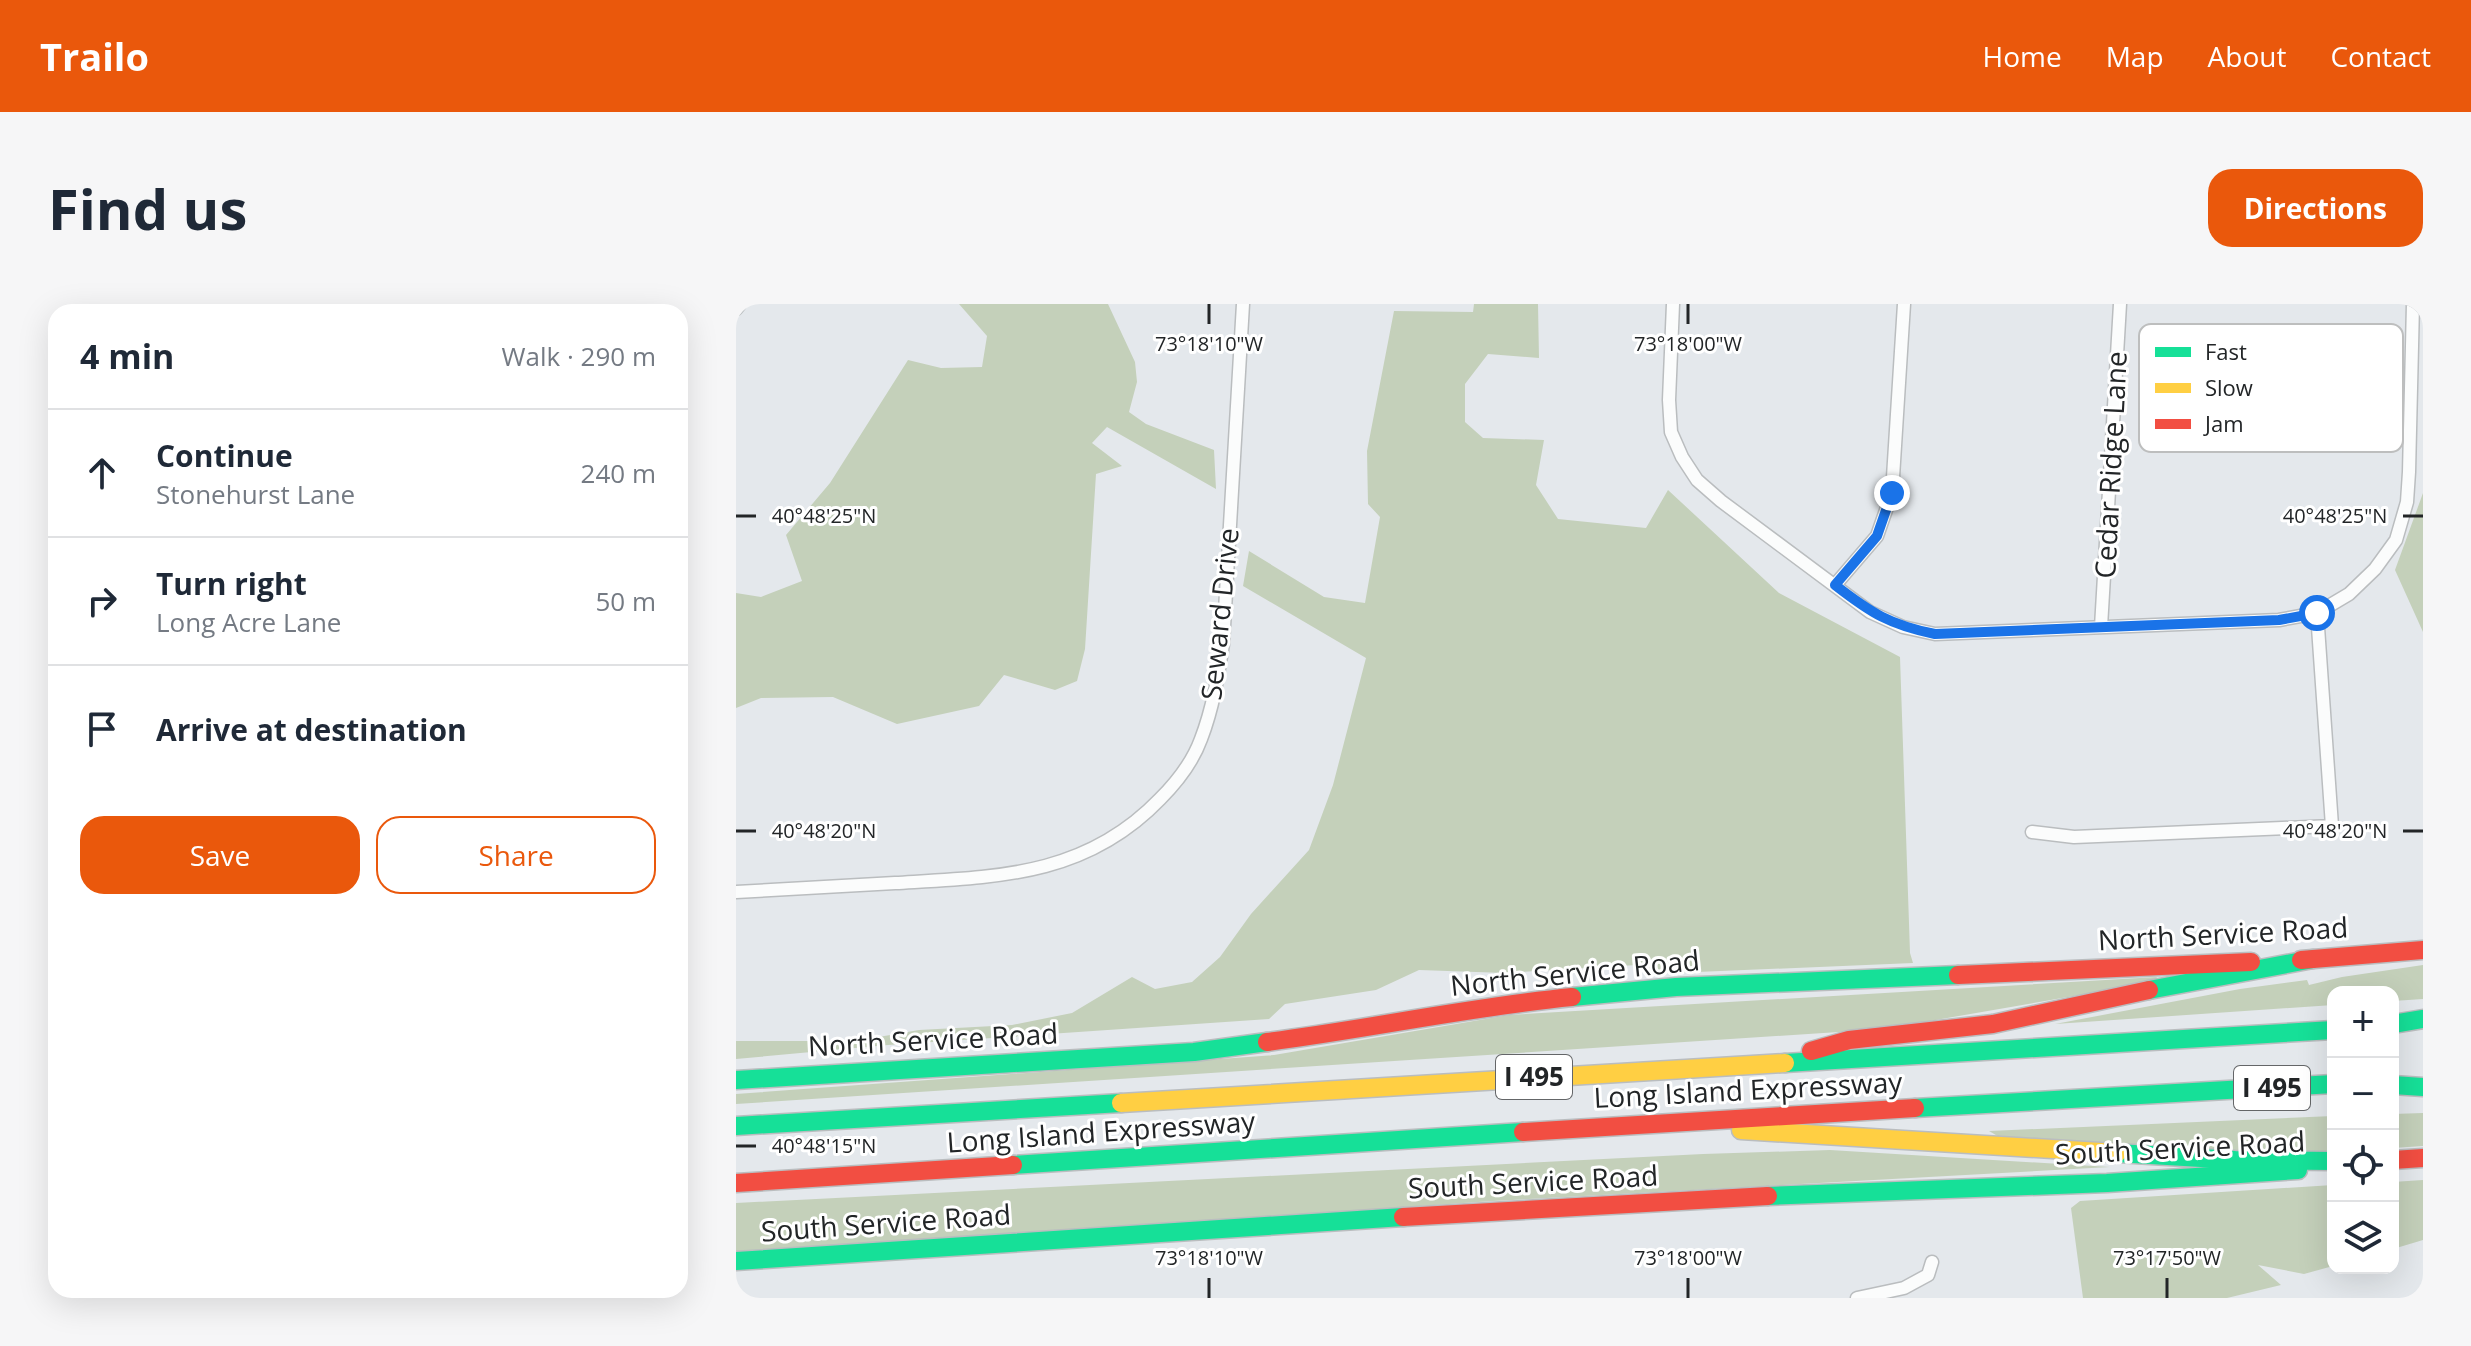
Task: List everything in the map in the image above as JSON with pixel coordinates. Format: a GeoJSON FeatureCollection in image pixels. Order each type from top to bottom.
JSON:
{"type":"FeatureCollection","features":[{"type":"Feature","properties":{"kind":"main road","name":"North Service Road"},"geometry":{"type":"LineString","coordinates":[[736,1080],[1194,1052],[1360,1030],[1520,1002],[1676,987],[2313,959],[2423,950]]}},
{"type":"Feature","properties":{"kind":"main road"},"geometry":{"type":"LineString","coordinates":[[1777,1062],[1849,1040],[1993,1024],[2197,980],[2313,959]]}},
{"type":"Feature","properties":{"kind":"main road"},"geometry":{"type":"LineString","coordinates":[[2399,1024],[2423,1022]]}},
{"type":"Feature","properties":{"kind":"main road","name":"Long Island Expressway"},"geometry":{"type":"LineString","coordinates":[[736,1126],[2327,1030]]}},
{"type":"Feature","properties":{"kind":"main road"},"geometry":{"type":"LineString","coordinates":[[2399,1082],[2423,1079]]}},
{"type":"Feature","properties":{"kind":"main road","name":"Long Island Expressway"},"geometry":{"type":"LineString","coordinates":[[736,1183],[2327,1084]]}},
{"type":"Feature","properties":{"kind":"main road"},"geometry":{"type":"LineString","coordinates":[[2399,1084],[2423,1087]]}},
{"type":"Feature","properties":{"kind":"main road"},"geometry":{"type":"LineString","coordinates":[[1668,1123],[1788,1134],[2327,1164]]}},
{"type":"Feature","properties":{"kind":"main road"},"geometry":{"type":"LineString","coordinates":[[2399,1160],[2423,1158]]}},
{"type":"Feature","properties":{"kind":"main road","name":"South Service Road"},"geometry":{"type":"LineString","coordinates":[[736,1261],[1683,1201],[2115,1182],[2327,1164]]}},
{"type":"Feature","properties":{"kind":"street"},"geometry":{"type":"LineString","coordinates":[[736,309],[740,304]]}},
{"type":"Feature","properties":{"kind":"street","name":"Seward Drive"},"geometry":{"type":"LineString","coordinates":[[736,892],[966,879],[1036,870],[1089,852],[1139,821],[1174,785],[1200,742],[1215,695],[1223,644],[1243,304]]}},
{"type":"Feature","properties":{"kind":"street"},"geometry":{"type":"LineString","coordinates":[[1673,304],[1669,400],[1671,432],[1697,480],[1870,612],[1903,627],[1935,634],[2279,620],[2317,613],[2349,594],[2375,569],[2396,540],[2407,502],[2418,345],[2413,304]]}},
{"type":"Feature","properties":{"kind":"street"},"geometry":{"type":"LineString","coordinates":[[1835,585],[1877,536],[1892,493],[1904,304]]}},
{"type":"Feature","properties":{"kind":"street","name":"Cedar Ridge Lane"},"geometry":{"type":"LineString","coordinates":[[2101,627],[2120,304]]}},
{"type":"Feature","properties":{"kind":"street"},"geometry":{"type":"LineString","coordinates":[[2032,832],[2074,837],[2332,826],[2317,613]]}},
{"type":"Feature","properties":{"kind":"street"},"geometry":{"type":"LineString","coordinates":[[1857,1298],[1904,1288],[1928,1275],[1932,1262]]}},
{"type":"Feature","properties":{"kind":"green space"},"geometry":{"type":"Polygon","coordinates":[[[959,304],[1108,304],[1135,362],[1137,382],[1129,412],[1146,424],[1214,450],[1216,489],[1107,427],[1092,443],[1122,466],[1096,474],[1085,649],[1077,681],[1055,690],[1004,675],[979,706],[897,724],[833,697],[761,698],[736,708],[736,593],[761,597],[802,581],[786,535],[830,483],[908,360],[941,368],[982,367],[987,336],[959,304]]]}},
{"type":"Feature","properties":{"kind":"green space"},"geometry":{"type":"Polygon","coordinates":[[[1474,304],[1538,304],[1539,358],[1488,354],[1465,384],[1465,422],[1483,438],[1544,440],[1536,485],[1558,519],[1646,528],[1668,490],[1779,593],[1900,657],[1910,953],[1913,963],[1649,974],[1637,965],[1505,973],[1419,970],[1376,990],[1285,1004],[1269,1019],[888,1045],[736,1059],[736,1041],[870,1041],[867,1039],[919,1030],[1012,1025],[1072,1013],[1132,977],[1155,989],[1192,982],[1220,957],[1251,914],[1309,850],[1333,785],[1366,658],[1243,586],[1249,551],[1324,597],[1365,603],[1380,517],[1368,504],[1367,451],[1394,311],[1473,312],[1474,304]]]}},
{"type":"Feature","properties":{"kind":"green space"},"geometry":{"type":"Polygon","coordinates":[[[2423,493],[2423,632],[2395,570],[2423,493]]]}},
{"type":"Feature","properties":{"kind":"green space"},"geometry":{"type":"Polygon","coordinates":[[[2423,965],[2423,999],[2399,1001],[2399,986],[2327,986],[2327,1005],[2055,1024],[2240,989],[2307,980],[2309,985],[2423,965]]]}},
{"type":"Feature","properties":{"kind":"green space"},"geometry":{"type":"Polygon","coordinates":[[[2157,977],[2154,982],[1884,1029],[736,1104],[736,1094],[1274,1055],[1509,1015],[2157,977]]]}},
{"type":"Feature","properties":{"kind":"green space"},"geometry":{"type":"Polygon","coordinates":[[[2423,1113],[2423,1146],[2399,1148],[2399,1114],[2423,1113]]]}},
{"type":"Feature","properties":{"kind":"green space"},"geometry":{"type":"Polygon","coordinates":[[[2327,1116],[2327,1152],[2261,1154],[2001,1138],[1989,1131],[2327,1116]]]}},
{"type":"Feature","properties":{"kind":"green space"},"geometry":{"type":"Polygon","coordinates":[[[1830,1150],[2110,1167],[1493,1201],[736,1253],[736,1203],[1830,1150]]]}},
{"type":"Feature","properties":{"kind":"green space"},"geometry":{"type":"Polygon","coordinates":[[[2423,1180],[2423,1240],[2399,1247],[2399,1202],[2399,1182],[2423,1180]]]}},
{"type":"Feature","properties":{"kind":"green space"},"geometry":{"type":"Polygon","coordinates":[[[2327,1185],[2327,1268],[2304,1274],[2258,1265],[2281,1285],[2227,1298],[2083,1298],[2071,1208],[2080,1201],[2327,1185]]]}},
{"type":"Feature","properties":{"kind":"traffic: fast"},"geometry":{"type":"LineString","coordinates":[[2149,990],[2313,959]]}},
{"type":"Feature","properties":{"kind":"traffic: fast"},"geometry":{"type":"LineString","coordinates":[[1572,997],[1676,987],[1958,975]]}},
{"type":"Feature","properties":{"kind":"traffic: fast"},"geometry":{"type":"LineString","coordinates":[[2399,1023],[2423,1019]]}},
{"type":"Feature","properties":{"kind":"traffic: fast"},"geometry":{"type":"LineString","coordinates":[[1785,1063],[2327,1030]]}},
{"type":"Feature","properties":{"kind":"traffic: fast"},"geometry":{"type":"LineString","coordinates":[[736,1080],[1194,1052],[1267,1042]]}},
{"type":"Feature","properties":{"kind":"traffic: fast"},"geometry":{"type":"LineString","coordinates":[[1915,1108],[2327,1084]]}},
{"type":"Feature","properties":{"kind":"traffic: fast"},"geometry":{"type":"LineString","coordinates":[[2399,1085],[2423,1087]]}},
{"type":"Feature","properties":{"kind":"traffic: fast"},"geometry":{"type":"LineString","coordinates":[[736,1126],[1121,1103]]}},
{"type":"Feature","properties":{"kind":"traffic: fast"},"geometry":{"type":"LineString","coordinates":[[1013,1165],[1523,1132]]}},
{"type":"Feature","properties":{"kind":"traffic: fast"},"geometry":{"type":"LineString","coordinates":[[2117,1153],[2235,1160],[2327,1161]]}},
{"type":"Feature","properties":{"kind":"traffic: fast"},"geometry":{"type":"LineString","coordinates":[[1768,1196],[2107,1183],[2298,1170]]}},
{"type":"Feature","properties":{"kind":"traffic: fast"},"geometry":{"type":"LineString","coordinates":[[736,1261],[1403,1217]]}},
{"type":"Feature","properties":{"kind":"traffic: slow"},"geometry":{"type":"LineString","coordinates":[[1121,1103],[1785,1063]]}},
{"type":"Feature","properties":{"kind":"traffic: slow"},"geometry":{"type":"LineString","coordinates":[[1741,1130],[2117,1153]]}},
{"type":"Feature","properties":{"kind":"traffic: jam"},"geometry":{"type":"LineString","coordinates":[[2301,960],[2423,950]]}},
{"type":"Feature","properties":{"kind":"traffic: jam"},"geometry":{"type":"LineString","coordinates":[[1958,975],[2251,962]]}},
{"type":"Feature","properties":{"kind":"traffic: jam"},"geometry":{"type":"LineString","coordinates":[[1811,1051],[1849,1040],[1993,1024],[2149,990]]}},
{"type":"Feature","properties":{"kind":"traffic: jam"},"geometry":{"type":"LineString","coordinates":[[1267,1042],[1572,997]]}},
{"type":"Feature","properties":{"kind":"traffic: jam"},"geometry":{"type":"LineString","coordinates":[[1523,1132],[1915,1108]]}},
{"type":"Feature","properties":{"kind":"traffic: jam"},"geometry":{"type":"LineString","coordinates":[[2399,1160],[2423,1158]]}},
{"type":"Feature","properties":{"kind":"traffic: jam"},"geometry":{"type":"LineString","coordinates":[[736,1183],[1013,1165]]}},
{"type":"Feature","properties":{"kind":"traffic: jam"},"geometry":{"type":"LineString","coordinates":[[1403,1217],[1768,1196]]}},
{"type":"Feature","properties":{"kind":"route"},"geometry":{"type":"LineString","coordinates":[[1892,493],[1877,536],[1835,585],[1870,612],[1903,627],[1935,634],[2279,620],[2317,613]]}}]}
